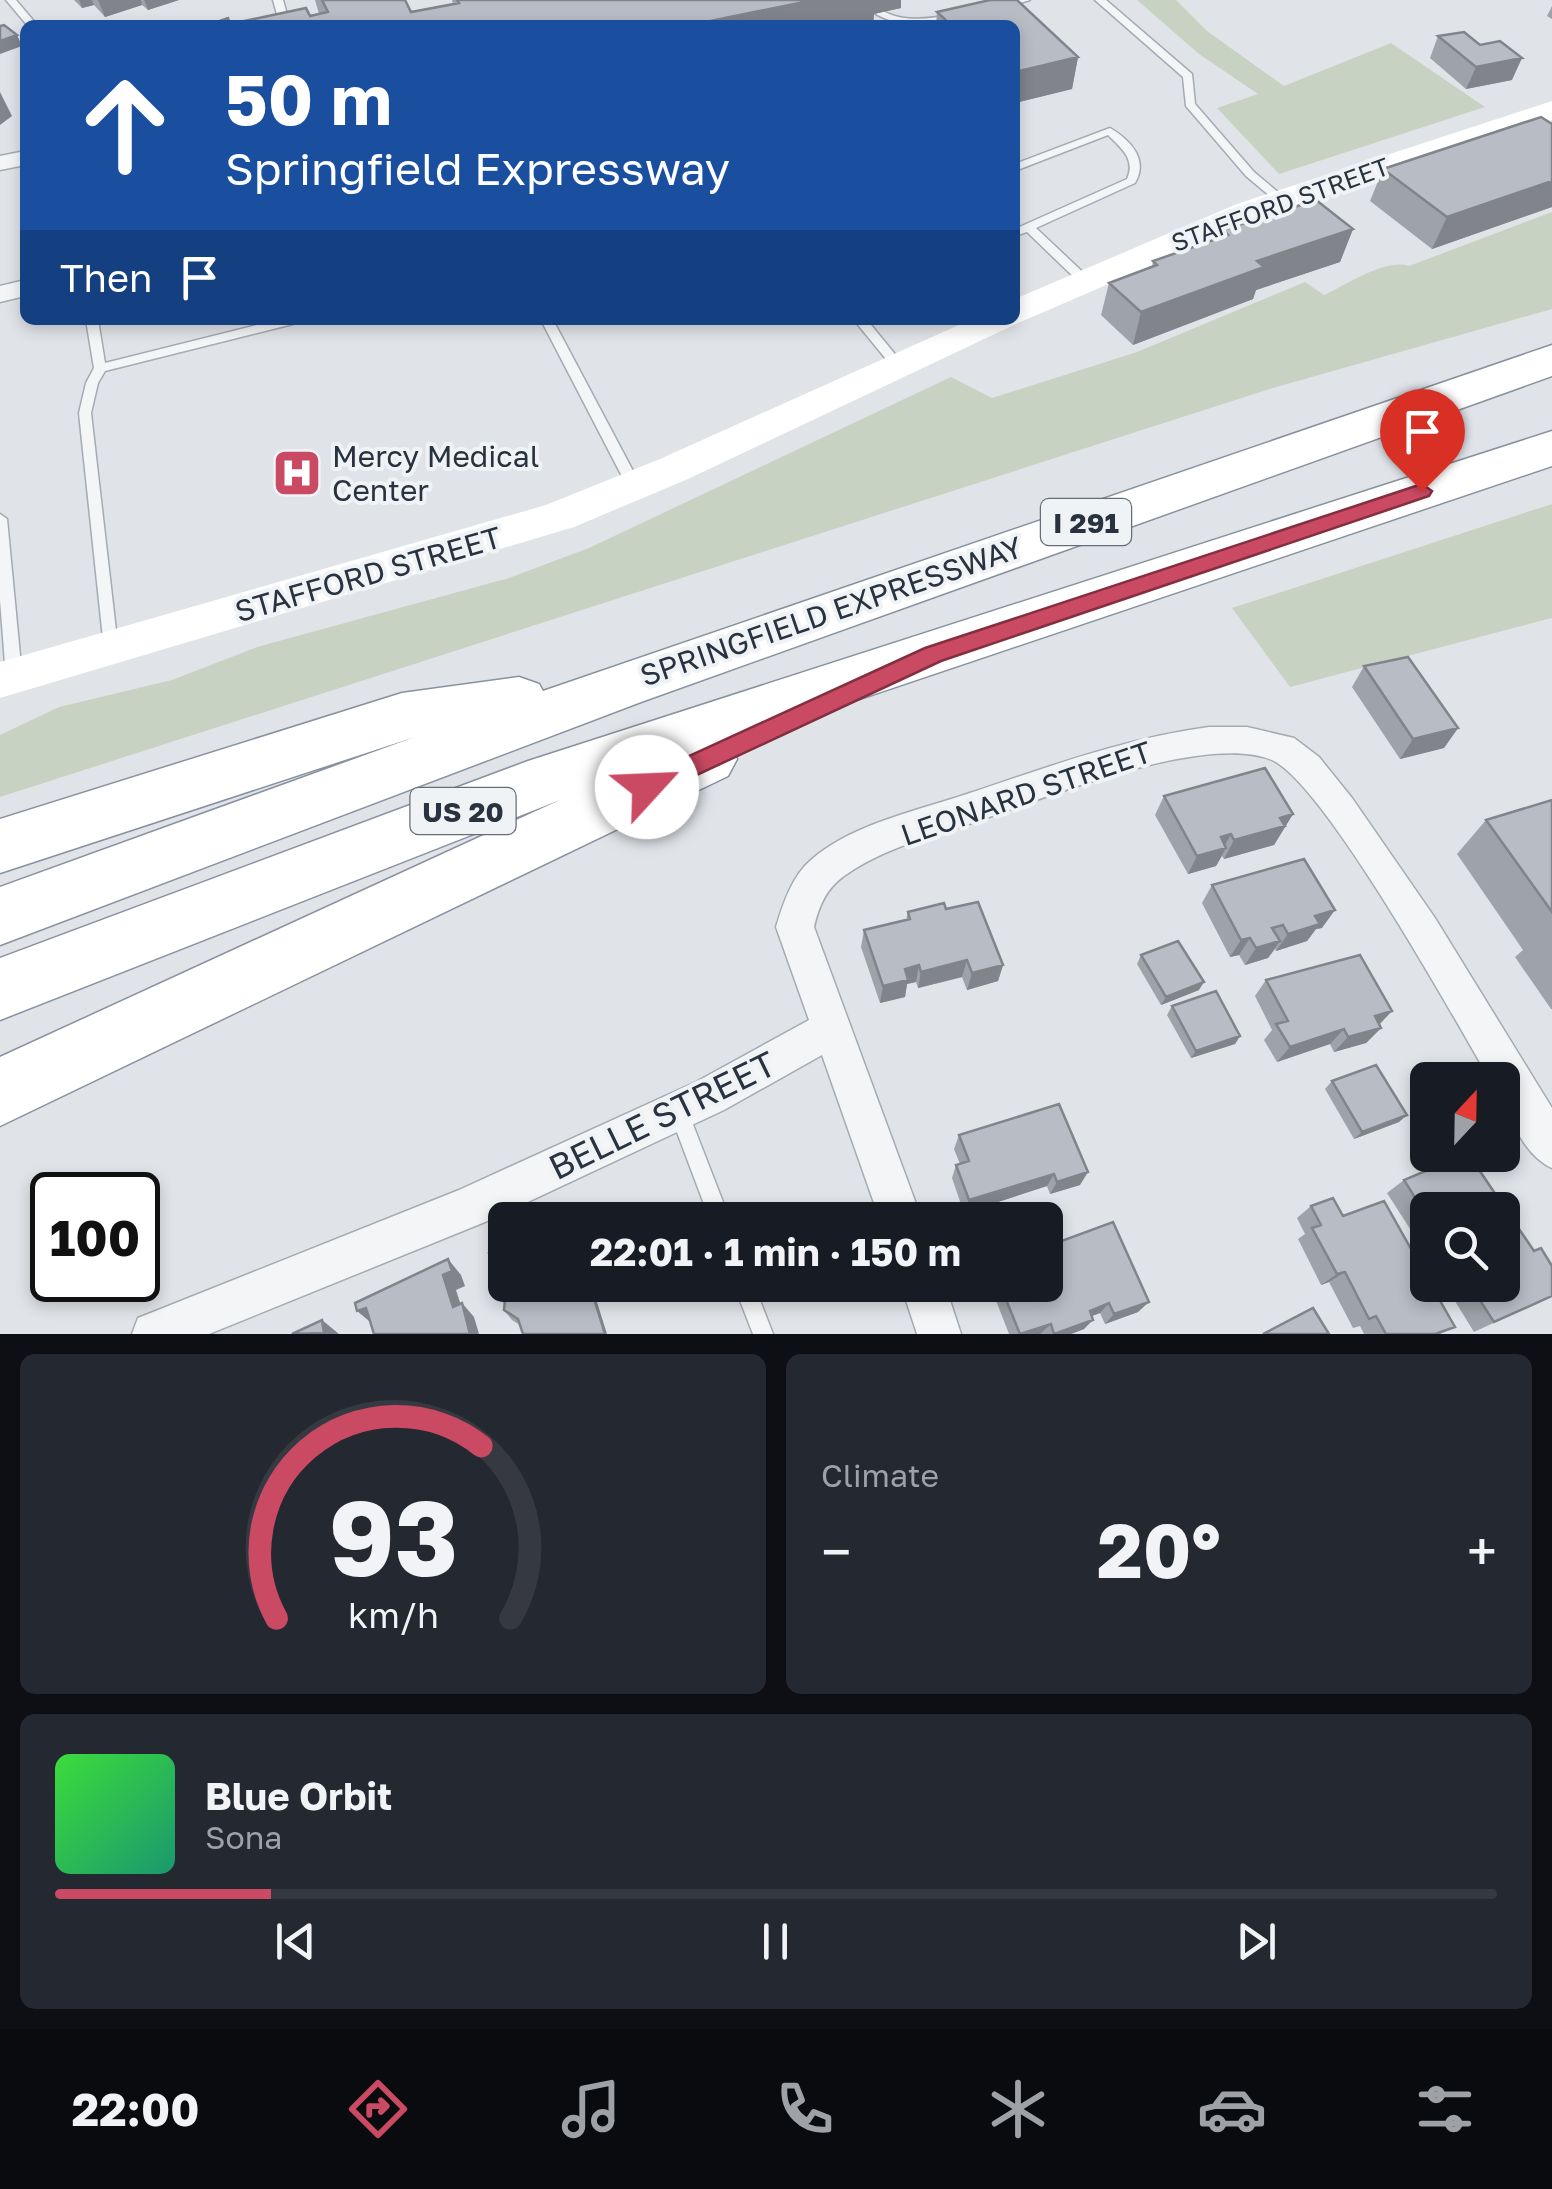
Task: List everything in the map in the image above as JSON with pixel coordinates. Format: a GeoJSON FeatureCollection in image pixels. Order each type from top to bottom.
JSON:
{"type":"FeatureCollection","features":[{"type":"Feature","properties":{"kind":"highway","name":"SPRINGFIELD EXPRESSWAY"},"geometry":{"type":"LineString","coordinates":[[621,686],[1552,360]]}},
{"type":"Feature","properties":{"kind":"highway","name":"I 291"},"geometry":{"type":"LineString","coordinates":[[933,655],[1552,448]]}},
{"type":"Feature","properties":{"kind":"highway"},"geometry":{"type":"LineString","coordinates":[[0,1092],[362,919],[933,655]]}},
{"type":"Feature","properties":{"kind":"highway","name":"US 20"},"geometry":{"type":"LineString","coordinates":[[0,990],[528,786],[933,655]]}},
{"type":"Feature","properties":{"kind":"highway"},"geometry":{"type":"LineString","coordinates":[[0,846],[402,716],[621,686]]}},
{"type":"Feature","properties":{"kind":"highway","name":"US 20"},"geometry":{"type":"LineString","coordinates":[[0,916],[621,686]]}},
{"type":"Feature","properties":{"kind":"main road","name":"STAFFORD STREET"},"geometry":{"type":"LineString","coordinates":[[1020,312],[1200,230],[1552,110]]}},
{"type":"Feature","properties":{"kind":"main road","name":"STAFFORD STREET"},"geometry":{"type":"LineString","coordinates":[[7,678],[512,532],[634,486],[990,325]]}},
{"type":"Feature","properties":{"kind":"street","name":"LEONARD STREET"},"geometry":{"type":"LineString","coordinates":[[895,1202],[795,926],[804,896],[823,871],[843,858],[943,817],[1163,746],[1250,742],[1285,748],[1316,773],[1393,886],[1552,1147]]}},
{"type":"Feature","properties":{"kind":"street","name":"BELLE STREET"},"geometry":{"type":"LineString","coordinates":[[154,1334],[470,1207],[678,1110],[834,1027]]}},
{"type":"Feature","properties":{"kind":"street"},"geometry":{"type":"LineString","coordinates":[[929,1302],[939,1334]]}},
{"type":"Feature","properties":{"kind":"lane"},"geometry":{"type":"LineString","coordinates":[[11,0],[28,20]]}},
{"type":"Feature","properties":{"kind":"lane"},"geometry":{"type":"LineString","coordinates":[[862,0],[899,20]]}},
{"type":"Feature","properties":{"kind":"lane"},"geometry":{"type":"LineString","coordinates":[[1100,0],[1188,76],[1190,104],[1250,174],[1281,200]]}},
{"type":"Feature","properties":{"kind":"lane"},"geometry":{"type":"LineString","coordinates":[[987,9],[1022,1]]}},
{"type":"Feature","properties":{"kind":"lane"},"geometry":{"type":"LineString","coordinates":[[942,20],[971,13]]}},
{"type":"Feature","properties":{"kind":"lane"},"geometry":{"type":"LineString","coordinates":[[1020,166],[1110,131],[1136,158],[1137,173],[1131,181],[1020,230]]}},
{"type":"Feature","properties":{"kind":"lane"},"geometry":{"type":"LineString","coordinates":[[1029,227],[1085,281]]}},
{"type":"Feature","properties":{"kind":"lane"},"geometry":{"type":"LineString","coordinates":[[93,325],[100,368],[85,413],[112,648]]}},
{"type":"Feature","properties":{"kind":"lane"},"geometry":{"type":"LineString","coordinates":[[100,368],[273,325]]}},
{"type":"Feature","properties":{"kind":"lane"},"geometry":{"type":"LineString","coordinates":[[550,325],[634,486]]}},
{"type":"Feature","properties":{"kind":"lane"},"geometry":{"type":"LineString","coordinates":[[864,325],[899,367]]}},
{"type":"Feature","properties":{"kind":"lane"},"geometry":{"type":"LineString","coordinates":[[0,519],[7,678]]}},
{"type":"Feature","properties":{"kind":"lane"},"geometry":{"type":"LineString","coordinates":[[678,1110],[713,1202]]}},
{"type":"Feature","properties":{"kind":"lane"},"geometry":{"type":"LineString","coordinates":[[751,1302],[763,1334]]}},
{"type":"Feature","properties":{"kind":"green space"},"geometry":{"type":"Polygon","coordinates":[[[1137,0],[1176,0],[1207,31],[1284,86],[1391,43],[1485,107],[1279,174],[1217,108],[1258,94],[1199,54],[1137,0]]]}},
{"type":"Feature","properties":{"kind":"green space"},"geometry":{"type":"Polygon","coordinates":[[[1552,212],[1552,309],[1273,388],[0,797],[0,735],[59,707],[172,680],[257,647],[509,578],[589,548],[951,377],[992,398],[1137,352],[1305,282],[1324,295],[1378,269],[1409,266],[1552,212]]]}},
{"type":"Feature","properties":{"kind":"green space"},"geometry":{"type":"Polygon","coordinates":[[[1552,504],[1552,618],[1290,687],[1232,608],[1552,504]]]}},
{"type":"Feature","properties":{"kind":"building"},"geometry":{"type":"Polygon","coordinates":[[[322,0],[405,0],[411,12],[459,3],[457,0],[814,0],[715,20],[249,20],[306,8],[310,16],[328,12],[322,0]]]}},
{"type":"Feature","properties":{"kind":"building"},"geometry":{"type":"Polygon","coordinates":[[[990,0],[1017,0],[1078,57],[1020,71],[1020,20],[946,20],[937,12],[990,0]]]}},
{"type":"Feature","properties":{"kind":"building"},"geometry":{"type":"Polygon","coordinates":[[[0,26],[17,35],[0,41],[0,26]]]}},
{"type":"Feature","properties":{"kind":"building"},"geometry":{"type":"Polygon","coordinates":[[[1464,32],[1480,45],[1500,41],[1522,58],[1476,67],[1438,36],[1464,32]]]}},
{"type":"Feature","properties":{"kind":"building"},"geometry":{"type":"Polygon","coordinates":[[[1541,117],[1552,124],[1552,181],[1447,217],[1383,169],[1541,117]]]}},
{"type":"Feature","properties":{"kind":"building"},"geometry":{"type":"Polygon","coordinates":[[[1316,200],[1353,229],[1257,261],[1264,267],[1141,312],[1109,283],[1157,265],[1153,261],[1228,235],[1223,230],[1316,200]]]}},
{"type":"Feature","properties":{"kind":"building"},"geometry":{"type":"Polygon","coordinates":[[[1408,657],[1458,728],[1413,739],[1364,666],[1408,657]]]}},
{"type":"Feature","properties":{"kind":"building"},"geometry":{"type":"Polygon","coordinates":[[[1265,768],[1293,814],[1280,818],[1285,826],[1234,840],[1231,834],[1221,837],[1226,848],[1197,856],[1164,796],[1265,768]]]}},
{"type":"Feature","properties":{"kind":"building"},"geometry":{"type":"Polygon","coordinates":[[[1552,800],[1552,912],[1486,820],[1552,800]]]}},
{"type":"Feature","properties":{"kind":"building"},"geometry":{"type":"Polygon","coordinates":[[[1304,859],[1335,910],[1315,916],[1320,924],[1288,934],[1283,925],[1272,928],[1280,941],[1256,948],[1250,938],[1241,940],[1212,885],[1304,859]]]}},
{"type":"Feature","properties":{"kind":"building"},"geometry":{"type":"Polygon","coordinates":[[[978,902],[1003,965],[972,973],[967,960],[921,972],[919,965],[905,969],[908,980],[883,986],[864,930],[910,919],[908,912],[944,903],[946,909],[978,902]]]}},
{"type":"Feature","properties":{"kind":"building"},"geometry":{"type":"Polygon","coordinates":[[[1178,941],[1204,982],[1166,997],[1141,955],[1178,941]]]}},
{"type":"Feature","properties":{"kind":"building"},"geometry":{"type":"Polygon","coordinates":[[[1360,955],[1392,1011],[1375,1016],[1381,1028],[1348,1037],[1344,1029],[1290,1047],[1276,1024],[1288,1021],[1266,980],[1360,955]]]}},
{"type":"Feature","properties":{"kind":"building"},"geometry":{"type":"Polygon","coordinates":[[[1216,991],[1240,1036],[1196,1051],[1172,1006],[1216,991]]]}},
{"type":"Feature","properties":{"kind":"building"},"geometry":{"type":"Polygon","coordinates":[[[1376,1065],[1407,1115],[1362,1132],[1332,1081],[1376,1065]]]}},
{"type":"Feature","properties":{"kind":"building"},"geometry":{"type":"Polygon","coordinates":[[[1059,1104],[1088,1172],[1057,1182],[1054,1174],[969,1200],[956,1165],[969,1161],[959,1135],[1059,1104]]]}},
{"type":"Feature","properties":{"kind":"building"},"geometry":{"type":"Polygon","coordinates":[[[1423,1172],[1481,1172],[1494,1192],[1412,1192],[1404,1180],[1423,1172]]]}},
{"type":"Feature","properties":{"kind":"building"},"geometry":{"type":"Polygon","coordinates":[[[1333,1198],[1343,1216],[1384,1201],[1410,1247],[1410,1302],[1441,1302],[1455,1327],[1435,1334],[1386,1334],[1376,1316],[1369,1319],[1345,1272],[1337,1274],[1312,1228],[1321,1225],[1311,1206],[1333,1198]]]}},
{"type":"Feature","properties":{"kind":"building"},"geometry":{"type":"Polygon","coordinates":[[[1113,1222],[1149,1302],[1114,1314],[1109,1303],[1090,1311],[1093,1320],[1054,1334],[1051,1324],[1020,1334],[1007,1302],[1063,1302],[1063,1240],[1113,1222]]]}},
{"type":"Feature","properties":{"kind":"building"},"geometry":{"type":"Polygon","coordinates":[[[1520,1230],[1534,1251],[1541,1248],[1552,1266],[1552,1296],[1494,1322],[1481,1302],[1520,1302],[1520,1230]]]}},
{"type":"Feature","properties":{"kind":"building"},"geometry":{"type":"Polygon","coordinates":[[[448,1259],[452,1271],[443,1275],[453,1307],[462,1303],[470,1334],[374,1334],[366,1308],[357,1311],[355,1303],[448,1259]]]}},
{"type":"Feature","properties":{"kind":"building"},"geometry":{"type":"Polygon","coordinates":[[[505,1302],[595,1302],[605,1334],[523,1334],[518,1319],[504,1310],[505,1302]]]}},
{"type":"Feature","properties":{"kind":"building"},"geometry":{"type":"Polygon","coordinates":[[[1313,1308],[1329,1334],[1263,1334],[1313,1308]]]}},
{"type":"Feature","properties":{"kind":"building"},"geometry":{"type":"Polygon","coordinates":[[[322,1320],[324,1333],[292,1334],[322,1320]]]}},
{"type":"Feature","properties":{"kind":"place","name":"Mercy Medical Center"},"geometry":{"type":"Point","coordinates":[297,473]}},
{"type":"Feature","properties":{"kind":"route"},"geometry":{"type":"LineString","coordinates":[[647,787],[933,655],[1422,491]]}}]}
